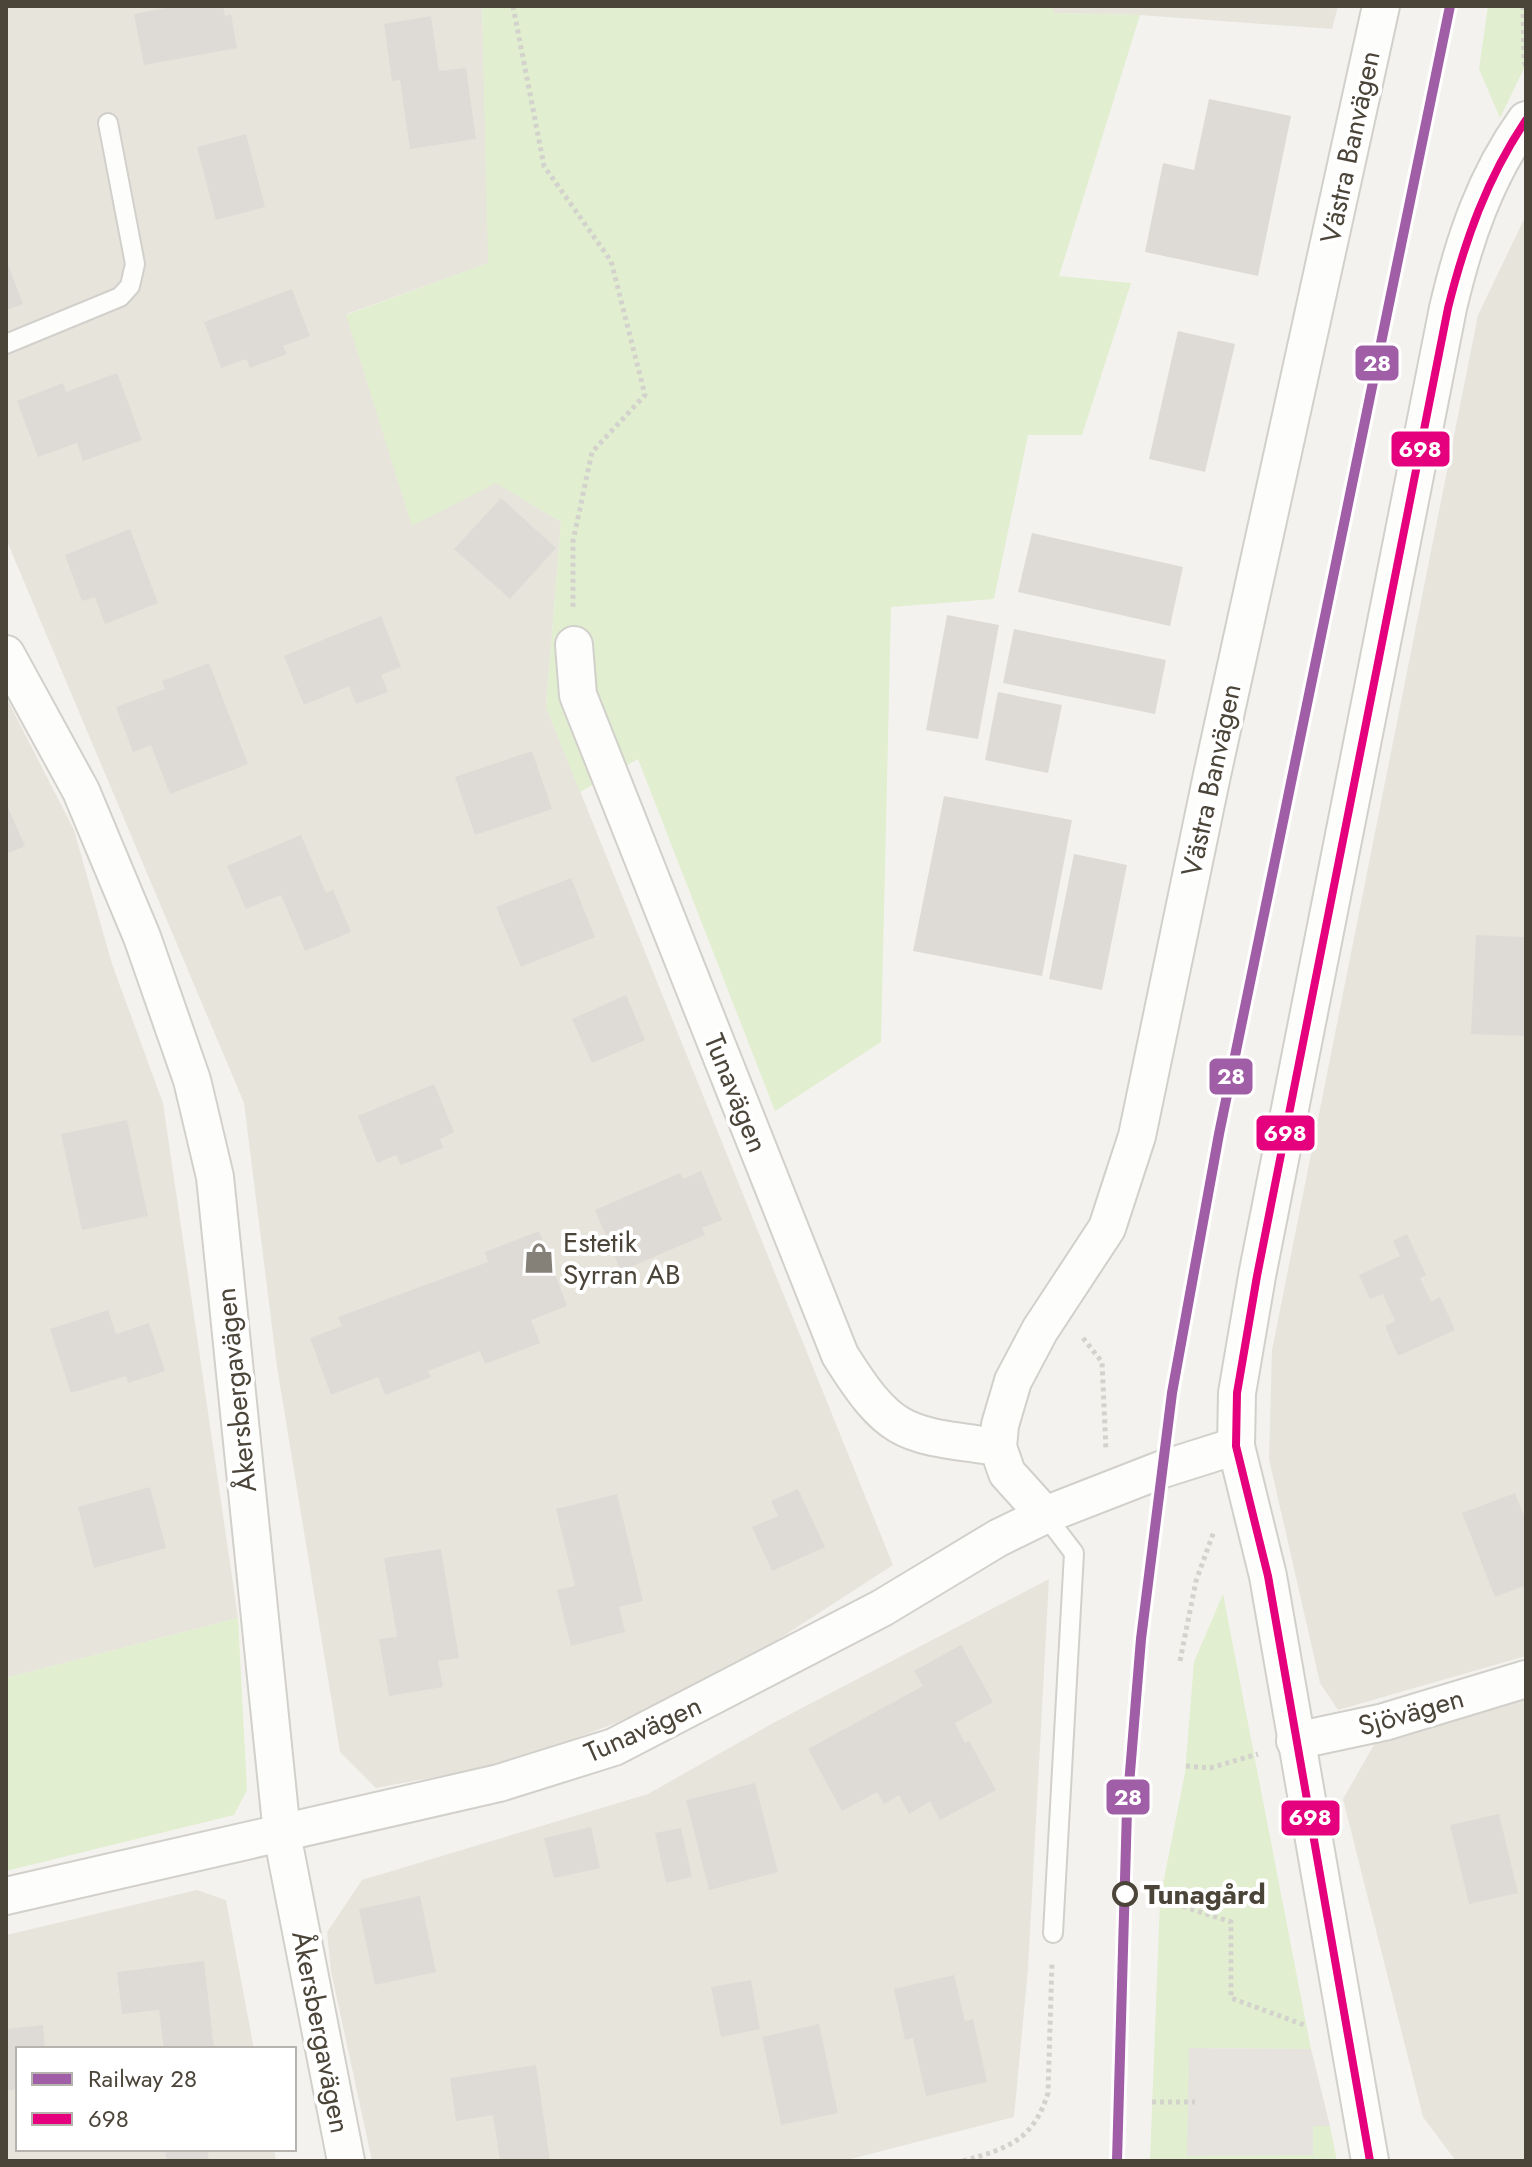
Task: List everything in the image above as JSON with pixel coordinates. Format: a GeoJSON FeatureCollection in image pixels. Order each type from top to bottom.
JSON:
{"type":"FeatureCollection","features":[{"type":"Feature","properties":{"kind":"street","name":"Västra Banvägen"},"geometry":{"type":"LineString","coordinates":[[998,1447],[1000,1425],[1013,1381],[1040,1330],[1107,1228],[1137,1136],[1212,775],[1381,6]]}},
{"type":"Feature","properties":{"kind":"street"},"geometry":{"type":"LineString","coordinates":[[1370,2161],[1279,1747],[1268,1576],[1236,1446],[1237,1393],[1257,1276],[1448,308],[1469,228],[1505,152],[1526,120]]}},
{"type":"Feature","properties":{"kind":"street","name":"Tunavägen"},"geometry":{"type":"LineString","coordinates":[[574,645],[578,695],[840,1355],[866,1396],[898,1427],[934,1438],[998,1447]]}},
{"type":"Feature","properties":{"kind":"street","name":"Åkersbergavägen"},"geometry":{"type":"LineString","coordinates":[[6,654],[81,791],[142,937],[192,1080],[215,1177],[282,1834],[346,2161]]}},
{"type":"Feature","properties":{"kind":"street","name":"Tunavägen"},"geometry":{"type":"LineString","coordinates":[[6,1896],[499,1783],[614,1747],[882,1608],[998,1538],[1045,1515],[1107,1489],[1236,1446]]}},
{"type":"Feature","properties":{"kind":"street"},"geometry":{"type":"LineString","coordinates":[[998,1447],[1007,1473],[1045,1515]]}},
{"type":"Feature","properties":{"kind":"street","name":"Sjövägen"},"geometry":{"type":"LineString","coordinates":[[1279,1747],[1384,1722],[1526,1679]]}},
{"type":"Feature","properties":{"kind":"lane"},"geometry":{"type":"LineString","coordinates":[[6,344],[120,297],[130,286],[135,264],[108,123]]}},
{"type":"Feature","properties":{"kind":"lane"},"geometry":{"type":"LineString","coordinates":[[1045,1515],[1074,1553],[1053,1933]]}},
{"type":"Feature","properties":{"kind":"path"},"geometry":{"type":"LineString","coordinates":[[513,6],[544,166],[611,261],[645,395],[592,452],[573,541],[574,645]]}},
{"type":"Feature","properties":{"kind":"path"},"geometry":{"type":"LineString","coordinates":[[1523,6],[1526,66]]}},
{"type":"Feature","properties":{"kind":"path"},"geometry":{"type":"LineString","coordinates":[[1057,1307],[1102,1362],[1107,1489]]}},
{"type":"Feature","properties":{"kind":"path"},"geometry":{"type":"LineString","coordinates":[[1180,1661],[1196,1581],[1218,1523],[1224,1536]]}},
{"type":"Feature","properties":{"kind":"path"},"geometry":{"type":"LineString","coordinates":[[1186,1766],[1210,1768],[1279,1747]]}},
{"type":"Feature","properties":{"kind":"path"},"geometry":{"type":"LineString","coordinates":[[1160,1899],[1231,1922],[1231,1998],[1313,2028],[1310,2013]]}},
{"type":"Feature","properties":{"kind":"path"},"geometry":{"type":"LineString","coordinates":[[963,2161],[1011,2147],[1032,2127],[1044,2106],[1048,2093],[1053,1933]]}},
{"type":"Feature","properties":{"kind":"path"},"geometry":{"type":"LineString","coordinates":[[1152,2102],[1195,2102]]}},
{"type":"Feature","properties":{"kind":"shaded area"},"geometry":{"type":"Polygon","coordinates":[[[6,6],[482,6],[489,263],[347,314],[412,525],[496,482],[561,522],[546,707],[893,1565],[702,1689],[516,1762],[376,1788],[340,1752],[277,1367],[244,1103],[6,539],[6,6]]]}},
{"type":"Feature","properties":{"kind":"shaded area"},"geometry":{"type":"Polygon","coordinates":[[[1052,6],[1338,6],[1332,29],[1140,15],[1053,13],[1052,6]]]}},
{"type":"Feature","properties":{"kind":"shaded area"},"geometry":{"type":"Polygon","coordinates":[[[1526,215],[1526,1656],[1338,1710],[1320,1683],[1269,1459],[1272,1350],[1478,315],[1526,215]]]}},
{"type":"Feature","properties":{"kind":"shaded area"},"geometry":{"type":"Polygon","coordinates":[[[6,697],[74,830],[112,964],[163,1103],[238,1618],[6,1678],[6,697]]]}},
{"type":"Feature","properties":{"kind":"shaded area"},"geometry":{"type":"Polygon","coordinates":[[[1049,1579],[1028,1969],[1014,2117],[843,2161],[372,2161],[331,1971],[327,1932],[362,1880],[648,1794],[775,1722],[1049,1579]]]}},
{"type":"Feature","properties":{"kind":"shaded area"},"geometry":{"type":"Polygon","coordinates":[[[1526,1693],[1526,2161],[1456,2161],[1423,2117],[1343,1799],[1375,1743],[1526,1693]]]}},
{"type":"Feature","properties":{"kind":"shaded area"},"geometry":{"type":"Polygon","coordinates":[[[197,1890],[226,1900],[254,2047],[16,2047],[16,2151],[274,2151],[276,2161],[6,2161],[6,1935],[197,1890]]]}},
{"type":"Feature","properties":{"kind":"shaded area"},"geometry":{"type":"Polygon","coordinates":[[[1189,2048],[1311,2049],[1330,2126],[1313,2126],[1313,2155],[1187,2156],[1189,2048]]]}},
{"type":"Feature","properties":{"kind":"green space"},"geometry":{"type":"Polygon","coordinates":[[[482,6],[1052,6],[1054,13],[1140,15],[1059,276],[1131,283],[1082,435],[1028,435],[994,599],[891,607],[881,1042],[775,1111],[638,759],[580,792],[546,707],[561,522],[496,483],[412,526],[346,315],[488,263],[482,6]]]}},
{"type":"Feature","properties":{"kind":"green space"},"geometry":{"type":"Polygon","coordinates":[[[1488,6],[1526,6],[1526,64],[1500,118],[1479,69],[1488,6]]]}},
{"type":"Feature","properties":{"kind":"green space"},"geometry":{"type":"Polygon","coordinates":[[[1223,1594],[1311,2049],[1189,2048],[1312,2155],[1313,2126],[1330,2126],[1337,2161],[1150,2161],[1160,1899],[1185,1773],[1194,1662],[1223,1594]]]}},
{"type":"Feature","properties":{"kind":"green space"},"geometry":{"type":"Polygon","coordinates":[[[238,1618],[247,1790],[234,1815],[6,1871],[6,1678],[238,1618]]]}},
{"type":"Feature","properties":{"kind":"building"},"geometry":{"type":"Polygon","coordinates":[[[175,6],[223,6],[225,16],[231,14],[237,48],[144,65],[134,14],[175,6]]]}},
{"type":"Feature","properties":{"kind":"building"},"geometry":{"type":"Polygon","coordinates":[[[431,16],[439,71],[466,68],[476,139],[410,149],[400,80],[392,81],[384,24],[431,16]]]}},
{"type":"Feature","properties":{"kind":"building"},"geometry":{"type":"Polygon","coordinates":[[[1209,99],[1291,116],[1258,276],[1145,252],[1163,163],[1194,170],[1209,99]]]}},
{"type":"Feature","properties":{"kind":"building"},"geometry":{"type":"Polygon","coordinates":[[[246,134],[265,207],[216,220],[197,147],[246,134]]]}},
{"type":"Feature","properties":{"kind":"building"},"geometry":{"type":"Polygon","coordinates":[[[6,259],[23,304],[6,310],[6,259]]]}},
{"type":"Feature","properties":{"kind":"building"},"geometry":{"type":"Polygon","coordinates":[[[292,289],[310,336],[283,346],[287,354],[250,368],[246,359],[221,368],[204,322],[292,289]]]}},
{"type":"Feature","properties":{"kind":"building"},"geometry":{"type":"Polygon","coordinates":[[[1178,331],[1235,344],[1205,472],[1149,459],[1178,331]]]}},
{"type":"Feature","properties":{"kind":"building"},"geometry":{"type":"Polygon","coordinates":[[[117,373],[142,440],[83,461],[77,443],[38,457],[17,401],[63,383],[66,392],[117,373]]]}},
{"type":"Feature","properties":{"kind":"building"},"geometry":{"type":"Polygon","coordinates":[[[501,498],[556,548],[510,599],[454,549],[501,498]]]}},
{"type":"Feature","properties":{"kind":"building"},"geometry":{"type":"Polygon","coordinates":[[[130,529],[158,603],[105,624],[95,597],[82,601],[65,555],[130,529]]]}},
{"type":"Feature","properties":{"kind":"building"},"geometry":{"type":"Polygon","coordinates":[[[1032,533],[1183,567],[1170,626],[1018,592],[1032,533]]]}},
{"type":"Feature","properties":{"kind":"building"},"geometry":{"type":"Polygon","coordinates":[[[947,615],[999,625],[978,739],[926,730],[947,615]]]}},
{"type":"Feature","properties":{"kind":"building"},"geometry":{"type":"Polygon","coordinates":[[[381,616],[401,667],[381,675],[388,692],[356,704],[349,686],[304,705],[284,656],[381,616]]]}},
{"type":"Feature","properties":{"kind":"building"},"geometry":{"type":"Polygon","coordinates":[[[1014,629],[1166,660],[1155,714],[1003,683],[1014,629]]]}},
{"type":"Feature","properties":{"kind":"building"},"geometry":{"type":"Polygon","coordinates":[[[209,663],[248,764],[170,794],[151,745],[133,752],[116,707],[165,689],[162,681],[209,663]]]}},
{"type":"Feature","properties":{"kind":"building"},"geometry":{"type":"Polygon","coordinates":[[[998,692],[1062,705],[1048,773],[985,760],[998,692]]]}},
{"type":"Feature","properties":{"kind":"building"},"geometry":{"type":"Polygon","coordinates":[[[532,751],[552,809],[475,835],[455,777],[532,751]]]}},
{"type":"Feature","properties":{"kind":"building"},"geometry":{"type":"Polygon","coordinates":[[[944,796],[1072,820],[1042,976],[913,951],[944,796]]]}},
{"type":"Feature","properties":{"kind":"building"},"geometry":{"type":"Polygon","coordinates":[[[6,803],[25,846],[6,854],[6,803]]]}},
{"type":"Feature","properties":{"kind":"building"},"geometry":{"type":"Polygon","coordinates":[[[301,835],[326,893],[333,890],[351,932],[305,951],[281,895],[246,909],[227,866],[301,835]]]}},
{"type":"Feature","properties":{"kind":"building"},"geometry":{"type":"Polygon","coordinates":[[[1074,854],[1127,865],[1102,990],[1049,979],[1074,854]]]}},
{"type":"Feature","properties":{"kind":"building"},"geometry":{"type":"Polygon","coordinates":[[[571,878],[595,937],[521,967],[496,907],[571,878]]]}},
{"type":"Feature","properties":{"kind":"building"},"geometry":{"type":"Polygon","coordinates":[[[1476,935],[1526,937],[1526,1036],[1471,1034],[1476,935]]]}},
{"type":"Feature","properties":{"kind":"building"},"geometry":{"type":"Polygon","coordinates":[[[626,995],[645,1040],[592,1063],[572,1019],[626,995]]]}},
{"type":"Feature","properties":{"kind":"building"},"geometry":{"type":"Polygon","coordinates":[[[434,1084],[454,1132],[440,1139],[443,1148],[401,1165],[396,1155],[377,1163],[358,1116],[434,1084]]]}},
{"type":"Feature","properties":{"kind":"building"},"geometry":{"type":"Polygon","coordinates":[[[127,1120],[148,1216],[82,1230],[61,1134],[127,1120]]]}},
{"type":"Feature","properties":{"kind":"building"},"geometry":{"type":"Polygon","coordinates":[[[701,1171],[722,1220],[702,1228],[705,1235],[621,1271],[595,1210],[680,1173],[683,1179],[701,1171]]]}},
{"type":"Feature","properties":{"kind":"building"},"geometry":{"type":"Polygon","coordinates":[[[539,1231],[567,1306],[531,1320],[540,1343],[485,1364],[480,1351],[428,1371],[431,1377],[385,1395],[378,1377],[331,1395],[310,1338],[342,1326],[338,1317],[488,1262],[485,1252],[539,1231]]]}},
{"type":"Feature","properties":{"kind":"building"},"geometry":{"type":"Polygon","coordinates":[[[1407,1234],[1426,1275],[1420,1278],[1431,1302],[1440,1297],[1455,1330],[1398,1356],[1385,1326],[1395,1321],[1383,1294],[1370,1299],[1359,1275],[1400,1256],[1393,1241],[1407,1234]]]}},
{"type":"Feature","properties":{"kind":"building"},"geometry":{"type":"Polygon","coordinates":[[[108,1310],[116,1334],[149,1323],[165,1371],[128,1383],[126,1376],[71,1393],[50,1329],[108,1310]]]}},
{"type":"Feature","properties":{"kind":"building"},"geometry":{"type":"Polygon","coordinates":[[[150,1487],[166,1548],[94,1568],[78,1507],[150,1487]]]}},
{"type":"Feature","properties":{"kind":"building"},"geometry":{"type":"Polygon","coordinates":[[[798,1489],[825,1547],[772,1571],[752,1527],[778,1516],[771,1501],[798,1489]]]}},
{"type":"Feature","properties":{"kind":"building"},"geometry":{"type":"Polygon","coordinates":[[[1515,1493],[1526,1521],[1526,1585],[1495,1597],[1462,1513],[1515,1493]]]}},
{"type":"Feature","properties":{"kind":"building"},"geometry":{"type":"Polygon","coordinates":[[[617,1494],[643,1601],[619,1607],[625,1632],[571,1646],[557,1590],[575,1586],[556,1509],[617,1494]]]}},
{"type":"Feature","properties":{"kind":"building"},"geometry":{"type":"Polygon","coordinates":[[[441,1549],[459,1658],[438,1661],[443,1687],[389,1696],[379,1639],[397,1637],[384,1558],[441,1549]]]}},
{"type":"Feature","properties":{"kind":"building"},"geometry":{"type":"Polygon","coordinates":[[[961,1645],[993,1702],[955,1723],[965,1743],[969,1741],[996,1790],[940,1820],[930,1801],[909,1814],[899,1795],[884,1804],[877,1792],[842,1811],[808,1749],[923,1686],[914,1671],[961,1645]]]}},
{"type":"Feature","properties":{"kind":"building"},"geometry":{"type":"Polygon","coordinates":[[[755,1783],[778,1872],[709,1890],[686,1800],[755,1783]]]}},
{"type":"Feature","properties":{"kind":"building"},"geometry":{"type":"Polygon","coordinates":[[[1499,1814],[1518,1893],[1469,1904],[1450,1825],[1499,1814]]]}},
{"type":"Feature","properties":{"kind":"building"},"geometry":{"type":"Polygon","coordinates":[[[591,1827],[600,1868],[554,1878],[544,1838],[591,1827]]]}},
{"type":"Feature","properties":{"kind":"building"},"geometry":{"type":"Polygon","coordinates":[[[681,1828],[692,1877],[666,1883],[655,1833],[681,1828]]]}},
{"type":"Feature","properties":{"kind":"building"},"geometry":{"type":"Polygon","coordinates":[[[420,1896],[436,1972],[375,1985],[359,1909],[420,1896]]]}},
{"type":"Feature","properties":{"kind":"building"},"geometry":{"type":"Polygon","coordinates":[[[204,1961],[214,2047],[164,2047],[159,2010],[122,2014],[117,1972],[204,1961]]]}},
{"type":"Feature","properties":{"kind":"building"},"geometry":{"type":"Polygon","coordinates":[[[954,1975],[965,2021],[973,2019],[987,2082],[926,2096],[913,2038],[905,2040],[894,1989],[954,1975]]]}},
{"type":"Feature","properties":{"kind":"building"},"geometry":{"type":"Polygon","coordinates":[[[751,1980],[760,2029],[721,2037],[711,1987],[751,1980]]]}},
{"type":"Feature","properties":{"kind":"building"},"geometry":{"type":"Polygon","coordinates":[[[819,2024],[838,2113],[781,2125],[762,2037],[819,2024]]]}},
{"type":"Feature","properties":{"kind":"building"},"geometry":{"type":"Polygon","coordinates":[[[43,2025],[45,2047],[16,2047],[16,2089],[6,2091],[6,2029],[43,2025]]]}},
{"type":"Feature","properties":{"kind":"building"},"geometry":{"type":"Polygon","coordinates":[[[536,2065],[550,2161],[500,2161],[493,2115],[456,2121],[450,2078],[536,2065]]]}},
{"type":"Feature","properties":{"kind":"building"},"geometry":{"type":"Polygon","coordinates":[[[207,2151],[209,2161],[167,2161],[165,2152],[207,2151]]]}},
{"type":"Feature","properties":{"kind":"rail line","name":"28"},"geometry":{"type":"LineString","coordinates":[[1117,2161],[1127,1809],[1141,1639],[1172,1393],[1219,1134],[1450,6]]}},
{"type":"Feature","properties":{"kind":"transit line","name":"698"},"geometry":{"type":"LineString","coordinates":[[1370,2161],[1268,1576],[1236,1446],[1237,1393],[1257,1276],[1448,308],[1479,210],[1500,164],[1526,120]]}},
{"type":"Feature","properties":{"kind":"place","name":"Estetik Syrran AB"},"geometry":{"type":"Point","coordinates":[539,1258]}},
{"type":"Feature","properties":{"kind":"place","name":"Tunagård"},"geometry":{"type":"Point","coordinates":[1125,1894]}}]}
